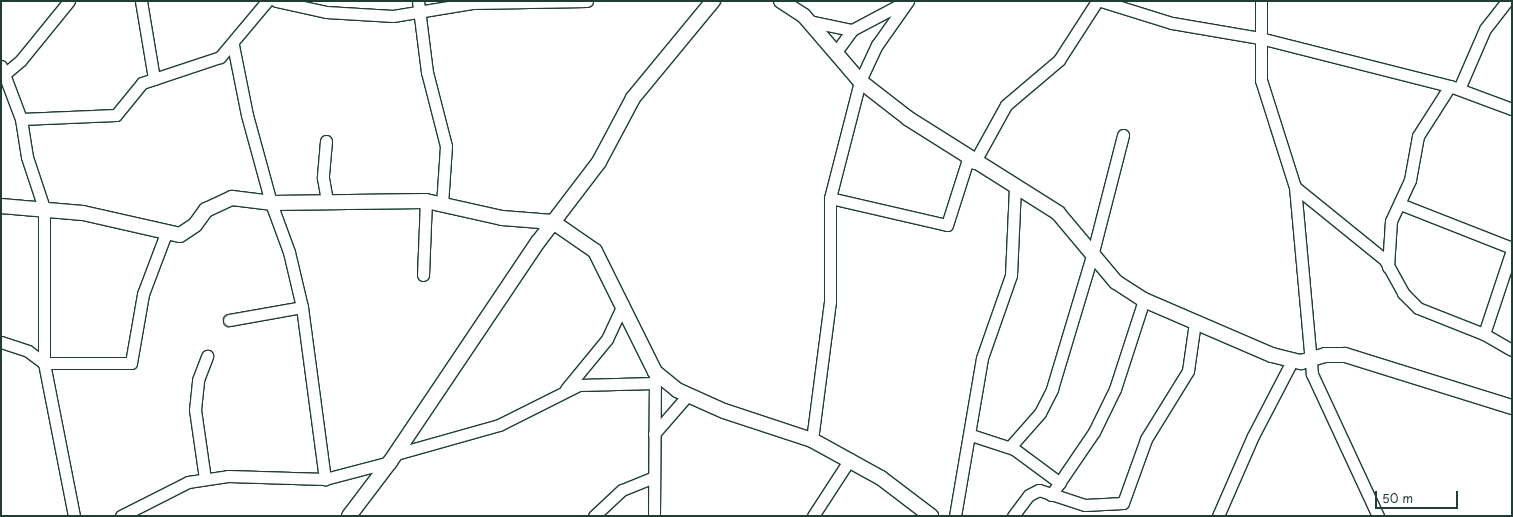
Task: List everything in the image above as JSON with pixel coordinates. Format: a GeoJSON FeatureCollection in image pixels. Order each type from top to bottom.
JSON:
{"type":"FeatureCollection","features":[{"type":"Feature","properties":{"kind":"street"},"geometry":{"type":"LineString","coordinates":[[69,1],[2,73],[21,119],[27,157],[44,208],[44,363],[74,516]]}},
{"type":"Feature","properties":{"kind":"street"},"geometry":{"type":"LineString","coordinates":[[141,1],[154,79]]}},
{"type":"Feature","properties":{"kind":"street"},"geometry":{"type":"LineString","coordinates":[[21,119],[116,114],[142,83],[203,66],[233,46],[267,1]]}},
{"type":"Feature","properties":{"kind":"street"},"geometry":{"type":"LineString","coordinates":[[276,1],[326,12],[420,14],[472,3],[587,1]]}},
{"type":"Feature","properties":{"kind":"street"},"geometry":{"type":"LineString","coordinates":[[418,1],[427,72],[446,146],[442,205]]}},
{"type":"Feature","properties":{"kind":"street"},"geometry":{"type":"LineString","coordinates":[[349,516],[393,458],[553,222],[599,162],[634,98],[713,1]]}},
{"type":"Feature","properties":{"kind":"street"},"geometry":{"type":"LineString","coordinates":[[781,1],[808,21],[860,81],[971,161],[1058,213],[1092,256],[1116,282],[1144,300],[1292,361],[1309,360],[1325,355],[1345,354],[1512,407]]}},
{"type":"Feature","properties":{"kind":"street"},"geometry":{"type":"LineString","coordinates":[[836,52],[852,30],[908,1]]}},
{"type":"Feature","properties":{"kind":"street"},"geometry":{"type":"LineString","coordinates":[[812,440],[830,302],[830,198],[860,81],[877,45],[908,1]]}},
{"type":"Feature","properties":{"kind":"street"},"geometry":{"type":"LineString","coordinates":[[830,198],[947,225],[971,161],[1006,105],[1059,60],[1097,1]]}},
{"type":"Feature","properties":{"kind":"street"},"geometry":{"type":"LineString","coordinates":[[1101,1],[1172,22],[1260,38],[1454,88],[1512,109]]}},
{"type":"Feature","properties":{"kind":"street"},"geometry":{"type":"LineString","coordinates":[[1261,1],[1261,80],[1295,187],[1309,360],[1378,516]]}},
{"type":"Feature","properties":{"kind":"street"},"geometry":{"type":"LineString","coordinates":[[1388,267],[1391,221],[1410,180],[1422,126],[1454,88],[1485,29],[1507,1]]}},
{"type":"Feature","properties":{"kind":"street"},"geometry":{"type":"LineString","coordinates":[[808,21],[852,30]]}},
{"type":"Feature","properties":{"kind":"street"},"geometry":{"type":"LineString","coordinates":[[233,46],[247,115],[271,203],[289,252],[302,307],[325,479]]}},
{"type":"Feature","properties":{"kind":"street"},"geometry":{"type":"LineString","coordinates":[[1010,447],[1040,413],[1052,389],[1092,256],[1123,135]]}},
{"type":"Feature","properties":{"kind":"street"},"geometry":{"type":"LineString","coordinates":[[326,141],[324,178],[327,201]]}},
{"type":"Feature","properties":{"kind":"street"},"geometry":{"type":"LineString","coordinates":[[955,516],[971,435],[982,358],[1011,275],[1015,186]]}},
{"type":"Feature","properties":{"kind":"street"},"geometry":{"type":"LineString","coordinates":[[1295,187],[1388,267],[1403,293],[1418,308],[1484,334],[1512,350]]}},
{"type":"Feature","properties":{"kind":"street"},"geometry":{"type":"LineString","coordinates":[[1,206],[44,208],[180,235],[188,232],[206,210],[225,200],[271,203],[327,201],[426,201],[502,218],[553,222],[595,251],[623,305],[655,377],[652,478],[654,516]]}},
{"type":"Feature","properties":{"kind":"street"},"geometry":{"type":"LineString","coordinates":[[424,275],[426,201]]}},
{"type":"Feature","properties":{"kind":"street"},"geometry":{"type":"LineString","coordinates":[[1400,204],[1512,249],[1484,334]]}},
{"type":"Feature","properties":{"kind":"street"},"geometry":{"type":"LineString","coordinates":[[1,342],[28,350],[44,363],[131,363],[143,294],[166,233]]}},
{"type":"Feature","properties":{"kind":"street"},"geometry":{"type":"LineString","coordinates":[[1051,495],[1094,432],[1115,389],[1144,300]]}},
{"type":"Feature","properties":{"kind":"street"},"geometry":{"type":"LineString","coordinates":[[565,391],[607,339],[623,305]]}},
{"type":"Feature","properties":{"kind":"street"},"geometry":{"type":"LineString","coordinates":[[229,320],[302,307]]}},
{"type":"Feature","properties":{"kind":"street"},"geometry":{"type":"LineString","coordinates":[[1013,516],[1034,491],[1051,495],[1084,511],[1123,503],[1126,499],[1146,439],[1188,371],[1195,322]]}},
{"type":"Feature","properties":{"kind":"street"},"geometry":{"type":"LineString","coordinates":[[205,479],[196,399],[207,356]]}},
{"type":"Feature","properties":{"kind":"street"},"geometry":{"type":"LineString","coordinates":[[1218,516],[1253,436],[1292,361]]}},
{"type":"Feature","properties":{"kind":"street"},"geometry":{"type":"LineString","coordinates":[[127,515],[188,482],[228,476],[325,479],[498,424],[565,391],[586,385],[655,377],[687,396],[812,440],[850,459],[929,515]]}},
{"type":"Feature","properties":{"kind":"street"},"geometry":{"type":"LineString","coordinates":[[654,434],[687,396]]}},
{"type":"Feature","properties":{"kind":"street"},"geometry":{"type":"LineString","coordinates":[[971,435],[1010,447],[1060,483]]}},
{"type":"Feature","properties":{"kind":"street"},"geometry":{"type":"LineString","coordinates":[[813,516],[850,459]]}},
{"type":"Feature","properties":{"kind":"street"},"geometry":{"type":"LineString","coordinates":[[594,516],[622,490],[652,478]]}}]}
